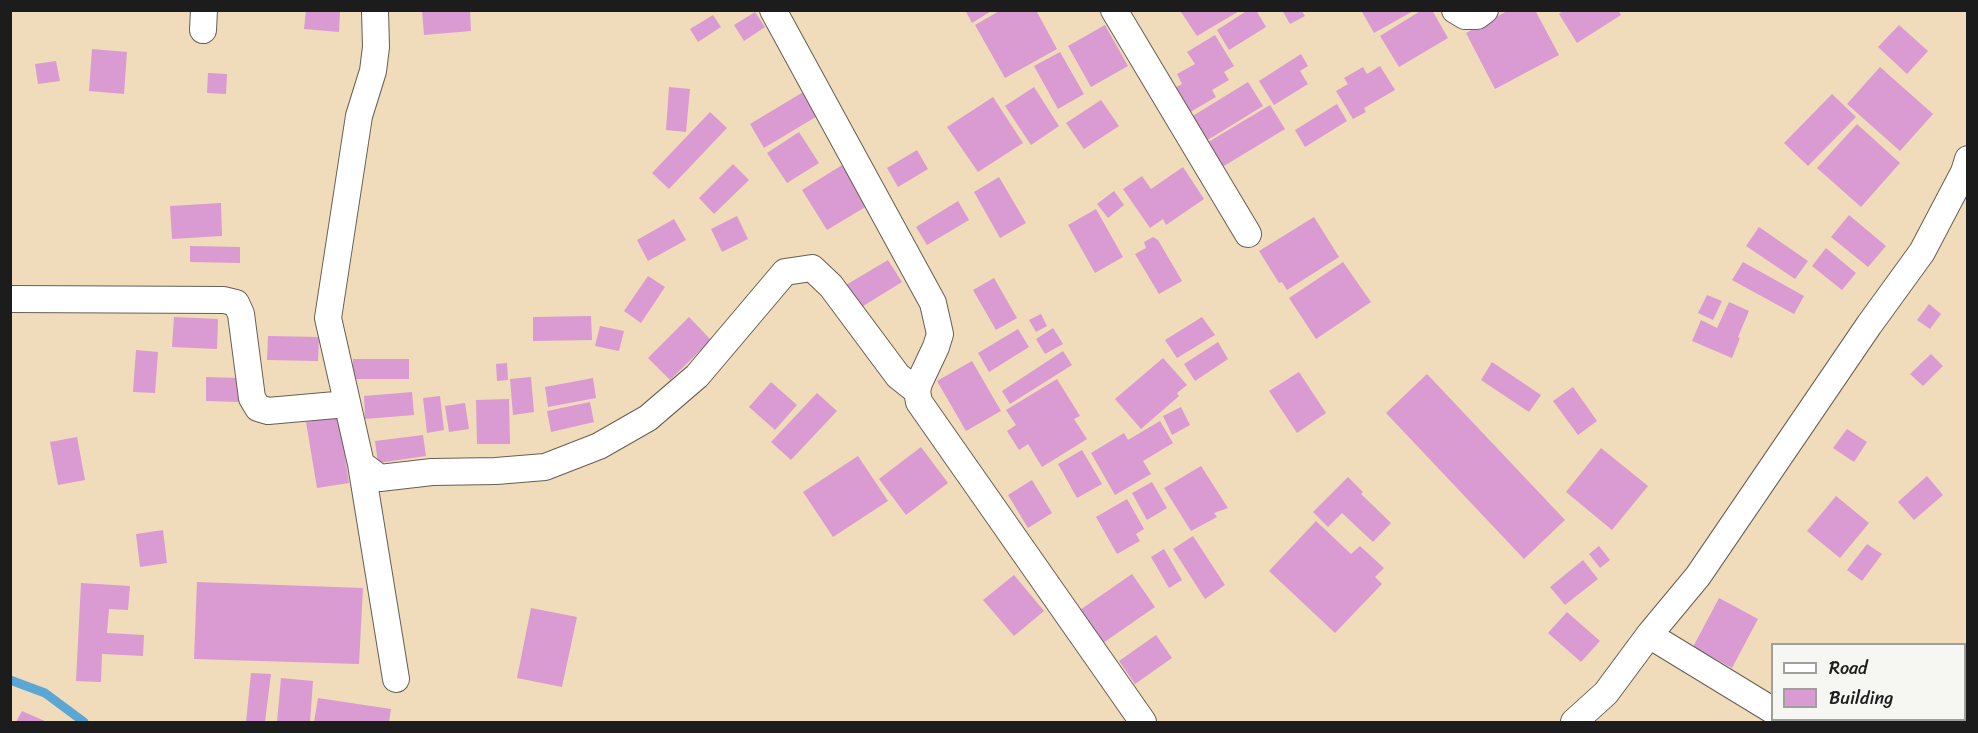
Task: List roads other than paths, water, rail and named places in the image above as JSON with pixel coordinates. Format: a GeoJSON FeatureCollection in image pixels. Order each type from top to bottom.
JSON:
{"type":"FeatureCollection","features":[{"type":"Feature","properties":{"kind":"street"},"geometry":{"type":"LineString","coordinates":[[375,10],[376,47],[373,71],[359,116],[328,318],[361,464],[396,679]]}},
{"type":"Feature","properties":{"kind":"street"},"geometry":{"type":"LineString","coordinates":[[773,10],[933,303],[940,334],[917,391],[919,402],[1143,723]]}},
{"type":"Feature","properties":{"kind":"street"},"geometry":{"type":"LineString","coordinates":[[1114,10],[1248,234]]}},
{"type":"Feature","properties":{"kind":"street"},"geometry":{"type":"LineString","coordinates":[[1455,10],[1465,16],[1477,16],[1485,10]]}},
{"type":"Feature","properties":{"kind":"street"},"geometry":{"type":"LineString","coordinates":[[1574,723],[1605,693],[1698,576],[1869,324],[1922,252],[1964,172],[1968,159]]}},
{"type":"Feature","properties":{"kind":"street"},"geometry":{"type":"LineString","coordinates":[[361,464],[380,478],[432,472],[496,471],[545,467],[599,446],[648,418],[697,376],[785,272],[812,268],[831,286],[898,376],[917,391]]}},
{"type":"Feature","properties":{"kind":"street"},"geometry":{"type":"LineString","coordinates":[[10,299],[224,300],[236,303],[241,314],[252,398],[258,408],[268,411],[347,404]]}},
{"type":"Feature","properties":{"kind":"street"},"geometry":{"type":"LineString","coordinates":[[1649,635],[1771,709]]}},
{"type":"Feature","properties":{"kind":"waterway"},"geometry":{"type":"LineString","coordinates":[[10,680],[45,693],[84,722]]}}]}
